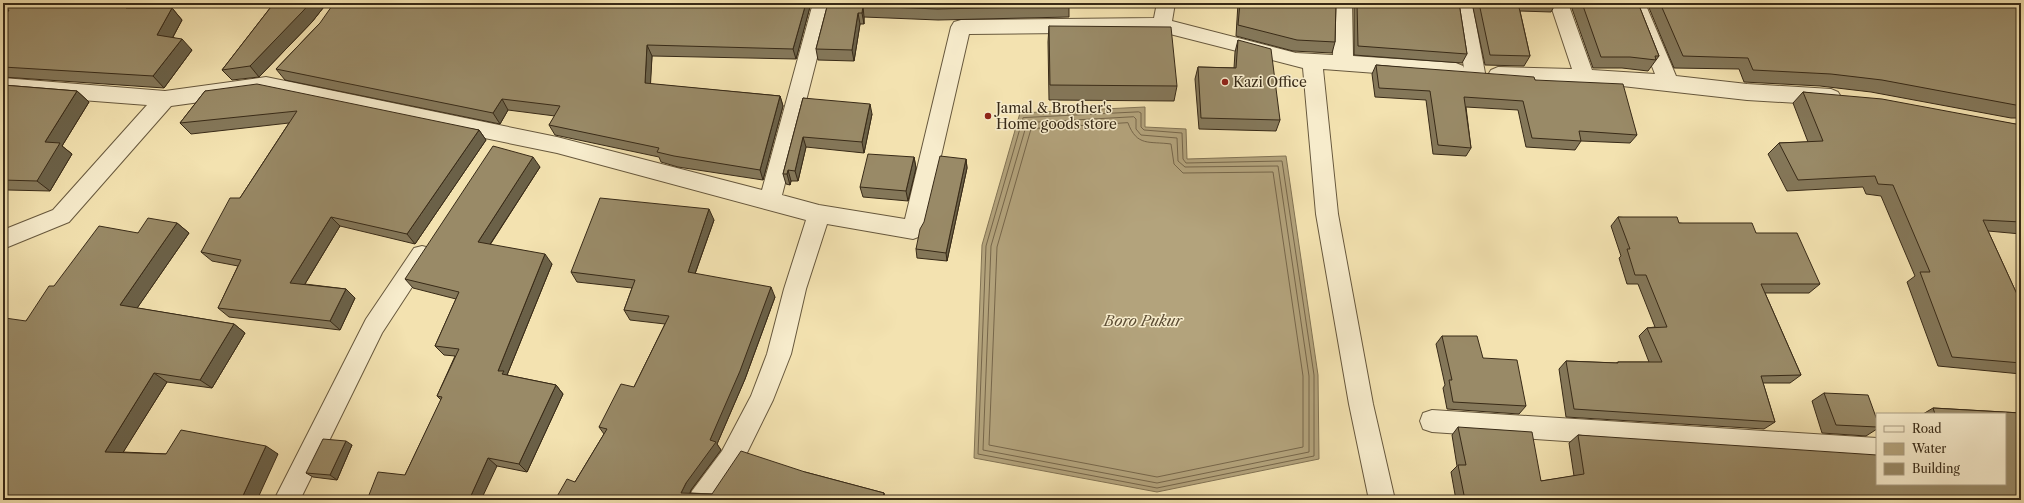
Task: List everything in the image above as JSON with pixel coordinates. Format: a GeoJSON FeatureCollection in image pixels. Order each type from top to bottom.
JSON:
{"type":"FeatureCollection","features":[{"type":"Feature","properties":{"kind":"street"},"geometry":{"type":"LineString","coordinates":[[770,200],[822,3]]}},
{"type":"Feature","properties":{"kind":"street"},"geometry":{"type":"LineString","coordinates":[[1162,25],[1166,3]]}},
{"type":"Feature","properties":{"kind":"street"},"geometry":{"type":"LineString","coordinates":[[1343,3],[1343,62]]}},
{"type":"Feature","properties":{"kind":"street"},"geometry":{"type":"LineString","coordinates":[[1463,3],[1475,73]]}},
{"type":"Feature","properties":{"kind":"street"},"geometry":{"type":"LineString","coordinates":[[1559,3],[1585,76]]}},
{"type":"Feature","properties":{"kind":"street"},"geometry":{"type":"LineString","coordinates":[[1636,3],[1668,83]]}},
{"type":"Feature","properties":{"kind":"street"},"geometry":{"type":"LineString","coordinates":[[3,86],[165,99],[266,85],[503,134],[770,200],[819,214],[913,230],[961,27],[1162,25],[1296,60],[1343,62],[1516,76],[1585,76],[1747,92],[1849,99]]}},
{"type":"Feature","properties":{"kind":"street"},"geometry":{"type":"LineString","coordinates":[[1312,61],[1326,214],[1361,404],[1382,500]]}},
{"type":"Feature","properties":{"kind":"street"},"geometry":{"type":"LineString","coordinates":[[266,85],[282,68]]}},
{"type":"Feature","properties":{"kind":"street"},"geometry":{"type":"LineString","coordinates":[[3,240],[61,216],[165,99]]}},
{"type":"Feature","properties":{"kind":"street"},"geometry":{"type":"LineString","coordinates":[[490,153],[503,134]]}},
{"type":"Feature","properties":{"kind":"street"},"geometry":{"type":"LineString","coordinates":[[701,500],[731,459],[761,400],[779,354],[795,289],[819,214]]}},
{"type":"Feature","properties":{"kind":"street"},"geometry":{"type":"LineString","coordinates":[[287,500],[374,326],[434,236]]}},
{"type":"Feature","properties":{"kind":"street"},"geometry":{"type":"LineString","coordinates":[[1432,421],[1876,450]]}},
{"type":"Feature","properties":{"kind":"street"},"geometry":{"type":"LineString","coordinates":[[2006,458],[2021,459]]}},
{"type":"Feature","properties":{"kind":"water","name":"Boro Pukur"},"geometry":{"type":"Polygon","coordinates":[[[1145,107],[1145,127],[1186,129],[1187,159],[1286,156],[1318,375],[1319,459],[1157,492],[974,458],[982,245],[1020,113],[1145,107]]]}},
{"type":"Feature","properties":{"kind":"building"},"geometry":{"type":"Polygon","coordinates":[[[3,3],[129,3],[126,8],[172,8],[157,35],[182,39],[153,76],[3,67],[3,19],[9,10],[3,10],[3,3]]]}},
{"type":"Feature","properties":{"kind":"building"},"geometry":{"type":"Polygon","coordinates":[[[274,3],[310,3],[250,66],[222,70],[274,3]]]}},
{"type":"Feature","properties":{"kind":"building"},"geometry":{"type":"Polygon","coordinates":[[[334,3],[554,3],[581,6],[582,3],[806,3],[793,49],[647,45],[645,83],[780,96],[760,170],[674,156],[657,152],[659,148],[549,125],[560,106],[502,99],[493,113],[276,69],[320,23],[334,3]]]}},
{"type":"Feature","properties":{"kind":"building"},"geometry":{"type":"Polygon","coordinates":[[[828,3],[1069,3],[1069,6],[937,9],[863,6],[862,13],[858,13],[852,50],[816,49],[828,3]]]}},
{"type":"Feature","properties":{"kind":"building"},"geometry":{"type":"Polygon","coordinates":[[[1240,3],[1336,3],[1335,42],[1297,40],[1238,25],[1240,3]]]}},
{"type":"Feature","properties":{"kind":"building"},"geometry":{"type":"Polygon","coordinates":[[[1357,3],[1459,3],[1467,54],[1358,46],[1357,3]]]}},
{"type":"Feature","properties":{"kind":"building"},"geometry":{"type":"Polygon","coordinates":[[[1479,3],[1518,3],[1530,56],[1490,55],[1479,3]]]}},
{"type":"Feature","properties":{"kind":"building"},"geometry":{"type":"Polygon","coordinates":[[[1582,3],[1638,3],[1659,56],[1655,56],[1656,60],[1630,57],[1601,57],[1582,3]]]}},
{"type":"Feature","properties":{"kind":"building"},"geometry":{"type":"Polygon","coordinates":[[[1660,3],[2016,3],[2021,12],[2021,106],[1882,80],[1831,74],[1753,70],[1748,58],[1683,56],[1660,3]]]}},
{"type":"Feature","properties":{"kind":"building"},"geometry":{"type":"Polygon","coordinates":[[[1049,26],[1171,27],[1177,86],[1050,85],[1049,26]]]}},
{"type":"Feature","properties":{"kind":"building"},"geometry":{"type":"Polygon","coordinates":[[[1238,40],[1271,49],[1280,120],[1201,118],[1198,67],[1236,68],[1238,40]]]}},
{"type":"Feature","properties":{"kind":"building"},"geometry":{"type":"Polygon","coordinates":[[[1376,65],[1534,77],[1535,80],[1623,84],[1637,135],[1579,131],[1581,141],[1532,138],[1523,101],[1464,97],[1471,148],[1438,145],[1430,91],[1379,88],[1376,65]]]}},
{"type":"Feature","properties":{"kind":"building"},"geometry":{"type":"Polygon","coordinates":[[[257,84],[479,130],[407,234],[331,217],[290,283],[346,289],[330,321],[218,308],[241,260],[201,252],[230,198],[240,198],[297,111],[180,123],[205,91],[257,84]]]}},
{"type":"Feature","properties":{"kind":"building"},"geometry":{"type":"Polygon","coordinates":[[[3,85],[77,91],[45,142],[60,143],[37,181],[3,180],[3,85]]]}},
{"type":"Feature","properties":{"kind":"building"},"geometry":{"type":"Polygon","coordinates":[[[1803,92],[1882,99],[2021,125],[2021,222],[1983,220],[2021,303],[2021,363],[1952,357],[1920,272],[1930,272],[1893,185],[1878,184],[1875,176],[1798,180],[1779,143],[1823,141],[1803,92]]]}},
{"type":"Feature","properties":{"kind":"building"},"geometry":{"type":"Polygon","coordinates":[[[803,98],[870,104],[862,142],[803,137],[795,171],[788,170],[787,174],[783,174],[803,98]]]}},
{"type":"Feature","properties":{"kind":"building"},"geometry":{"type":"Polygon","coordinates":[[[493,146],[533,157],[478,242],[545,254],[498,371],[504,371],[502,374],[556,385],[519,464],[488,458],[469,500],[367,500],[378,472],[405,475],[442,397],[437,396],[459,349],[435,346],[459,292],[405,279],[493,146]]]}},
{"type":"Feature","properties":{"kind":"building"},"geometry":{"type":"Polygon","coordinates":[[[868,154],[914,157],[906,191],[860,187],[868,154]]]}},
{"type":"Feature","properties":{"kind":"building"},"geometry":{"type":"Polygon","coordinates":[[[940,156],[966,159],[946,253],[916,249],[940,156]]]}},
{"type":"Feature","properties":{"kind":"building"},"geometry":{"type":"Polygon","coordinates":[[[600,198],[709,209],[688,272],[771,287],[740,371],[710,440],[716,442],[686,483],[681,493],[712,494],[741,451],[805,472],[884,493],[882,500],[555,500],[567,479],[575,482],[607,429],[599,427],[621,384],[634,387],[669,316],[624,310],[635,280],[571,272],[600,198]]]}},
{"type":"Feature","properties":{"kind":"building"},"geometry":{"type":"Polygon","coordinates":[[[1618,217],[1677,217],[1679,223],[1752,223],[1756,233],[1797,233],[1820,284],[1761,284],[1801,375],[1761,376],[1775,422],[1574,409],[1566,361],[1618,363],[1662,362],[1647,328],[1667,327],[1646,275],[1635,275],[1627,249],[1630,249],[1618,217]]]}},
{"type":"Feature","properties":{"kind":"building"},"geometry":{"type":"Polygon","coordinates":[[[148,218],[177,223],[120,305],[234,324],[200,380],[154,373],[105,452],[166,454],[181,430],[266,446],[241,500],[3,500],[3,321],[5,318],[26,321],[49,286],[54,286],[99,226],[138,233],[148,218]]]}},
{"type":"Feature","properties":{"kind":"building"},"geometry":{"type":"Polygon","coordinates":[[[1442,336],[1477,336],[1483,358],[1517,360],[1526,406],[1453,402],[1449,380],[1452,380],[1442,336]]]}},
{"type":"Feature","properties":{"kind":"building"},"geometry":{"type":"Polygon","coordinates":[[[1824,393],[1868,395],[1876,417],[1876,427],[1836,425],[1824,393]]]}},
{"type":"Feature","properties":{"kind":"building"},"geometry":{"type":"Polygon","coordinates":[[[1933,408],[2021,413],[2021,437],[2019,437],[2021,500],[1465,500],[1458,465],[1466,465],[1458,427],[1532,432],[1541,481],[1584,474],[1578,435],[1876,455],[1876,485],[2006,485],[2006,413],[1935,413],[1933,408]]]}},
{"type":"Feature","properties":{"kind":"building"},"geometry":{"type":"Polygon","coordinates":[[[323,439],[346,441],[330,475],[306,473],[323,439]]]}},
{"type":"Feature","properties":{"kind":"place","name":"Kazi Office"},"geometry":{"type":"Point","coordinates":[1225,82]}},
{"type":"Feature","properties":{"kind":"place","name":"Jamal & Brother's Home goods store"},"geometry":{"type":"Point","coordinates":[988,116]}}]}
